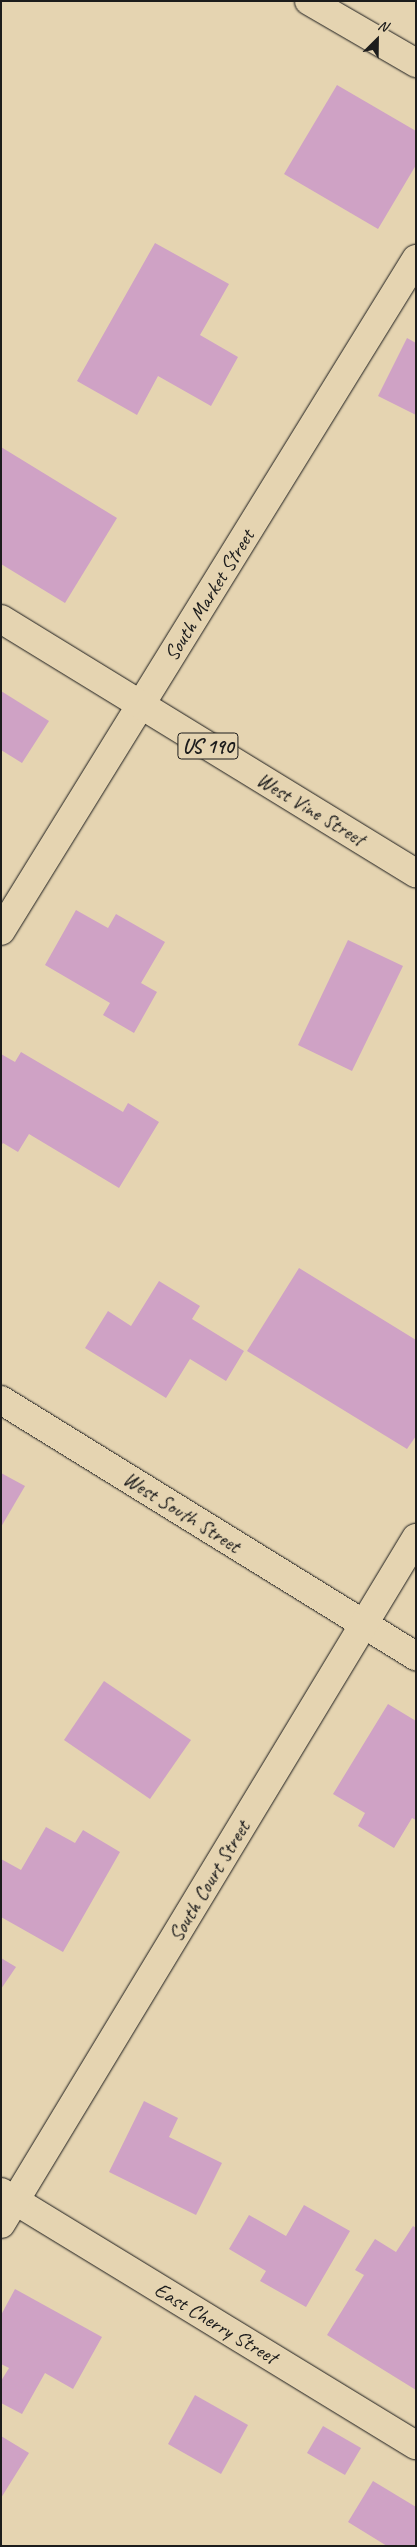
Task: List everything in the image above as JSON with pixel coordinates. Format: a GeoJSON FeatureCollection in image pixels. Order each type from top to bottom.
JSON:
{"type":"FeatureCollection","features":[{"type":"Feature","properties":{"kind":"main road"},"geometry":{"type":"LineString","coordinates":[[309,1],[416,63]]}},
{"type":"Feature","properties":{"kind":"main road","name":"South Market Street"},"geometry":{"type":"LineString","coordinates":[[1,932],[416,259]]}},
{"type":"Feature","properties":{"kind":"main road","name":"West Vine Street"},"geometry":{"type":"LineString","coordinates":[[1,619],[416,873]]}},
{"type":"Feature","properties":{"kind":"main road","name":"West South Street"},"geometry":{"type":"LineString","coordinates":[[1,1400],[416,1656]]}},
{"type":"Feature","properties":{"kind":"main road","name":"South Court Street"},"geometry":{"type":"LineString","coordinates":[[1,2224],[8,2197],[416,1538]]}},
{"type":"Feature","properties":{"kind":"main road","name":"East Cherry Street"},"geometry":{"type":"LineString","coordinates":[[8,2197],[416,2445]]}},
{"type":"Feature","properties":{"kind":"building"},"geometry":{"type":"Polygon","coordinates":[[[337,85],[416,131],[416,165],[378,229],[284,174],[337,85]]]}},
{"type":"Feature","properties":{"kind":"building"},"geometry":{"type":"Polygon","coordinates":[[[155,243],[229,284],[200,335],[238,357],[211,406],[158,376],[137,415],[77,381],[155,243]]]}},
{"type":"Feature","properties":{"kind":"building"},"geometry":{"type":"Polygon","coordinates":[[[407,338],[416,343],[416,415],[378,396],[407,338]]]}},
{"type":"Feature","properties":{"kind":"building"},"geometry":{"type":"Polygon","coordinates":[[[1,447],[117,518],[65,603],[1,564],[1,447]]]}},
{"type":"Feature","properties":{"kind":"building"},"geometry":{"type":"Polygon","coordinates":[[[1,691],[49,721],[22,763],[1,750],[1,691]]]}},
{"type":"Feature","properties":{"kind":"building"},"geometry":{"type":"Polygon","coordinates":[[[76,910],[108,928],[116,914],[165,942],[141,983],[157,992],[134,1033],[103,1015],[110,1003],[45,965],[76,910]]]}},
{"type":"Feature","properties":{"kind":"building"},"geometry":{"type":"Polygon","coordinates":[[[348,940],[403,966],[352,1071],[298,1045],[348,940]]]}},
{"type":"Feature","properties":{"kind":"building"},"geometry":{"type":"Polygon","coordinates":[[[21,1052],[123,1112],[128,1103],[159,1122],[119,1188],[29,1134],[18,1152],[3,1143],[1,1146],[1,1054],[15,1062],[21,1052]]]}},
{"type":"Feature","properties":{"kind":"building"},"geometry":{"type":"Polygon","coordinates":[[[299,1268],[416,1340],[416,1436],[407,1449],[247,1351],[299,1268]]]}},
{"type":"Feature","properties":{"kind":"building"},"geometry":{"type":"Polygon","coordinates":[[[159,1281],[200,1306],[192,1319],[244,1351],[226,1381],[190,1359],[166,1398],[85,1348],[108,1311],[131,1326],[159,1281]]]}},
{"type":"Feature","properties":{"kind":"building"},"geometry":{"type":"Polygon","coordinates":[[[1,1473],[25,1486],[1,1527],[1,1473]]]}},
{"type":"Feature","properties":{"kind":"building"},"geometry":{"type":"Polygon","coordinates":[[[104,1681],[191,1740],[150,1799],[64,1740],[104,1681]]]}},
{"type":"Feature","properties":{"kind":"building"},"geometry":{"type":"Polygon","coordinates":[[[388,1704],[416,1721],[416,1820],[412,1818],[394,1848],[358,1826],[365,1813],[333,1794],[388,1704]]]}},
{"type":"Feature","properties":{"kind":"building"},"geometry":{"type":"Polygon","coordinates":[[[46,1827],[75,1843],[83,1830],[120,1852],[63,1952],[1,1917],[1,1859],[21,1870],[46,1827]]]}},
{"type":"Feature","properties":{"kind":"building"},"geometry":{"type":"Polygon","coordinates":[[[1,1958],[16,1967],[1,1989],[1,1958]]]}},
{"type":"Feature","properties":{"kind":"building"},"geometry":{"type":"Polygon","coordinates":[[[144,2101],[178,2118],[169,2137],[222,2163],[196,2215],[109,2172],[144,2101]]]}},
{"type":"Feature","properties":{"kind":"building"},"geometry":{"type":"Polygon","coordinates":[[[304,2205],[350,2231],[306,2307],[260,2281],[266,2271],[229,2249],[249,2215],[286,2236],[304,2205]]]}},
{"type":"Feature","properties":{"kind":"building"},"geometry":{"type":"Polygon","coordinates":[[[413,2226],[416,2228],[416,2390],[327,2335],[364,2275],[355,2270],[375,2239],[396,2252],[413,2226]]]}},
{"type":"Feature","properties":{"kind":"building"},"geometry":{"type":"Polygon","coordinates":[[[15,2289],[102,2337],[73,2389],[45,2373],[22,2414],[1,2403],[1,2381],[9,2368],[1,2364],[1,2315],[15,2289]]]}},
{"type":"Feature","properties":{"kind":"building"},"geometry":{"type":"Polygon","coordinates":[[[195,2395],[248,2425],[221,2474],[168,2444],[195,2395]]]}},
{"type":"Feature","properties":{"kind":"building"},"geometry":{"type":"Polygon","coordinates":[[[323,2426],[361,2448],[345,2475],[307,2453],[323,2426]]]}},
{"type":"Feature","properties":{"kind":"building"},"geometry":{"type":"Polygon","coordinates":[[[1,2436],[29,2453],[1,2498],[1,2436]]]}},
{"type":"Feature","properties":{"kind":"building"},"geometry":{"type":"Polygon","coordinates":[[[373,2481],[416,2507],[416,2546],[387,2546],[348,2522],[373,2481]]]}}]}
